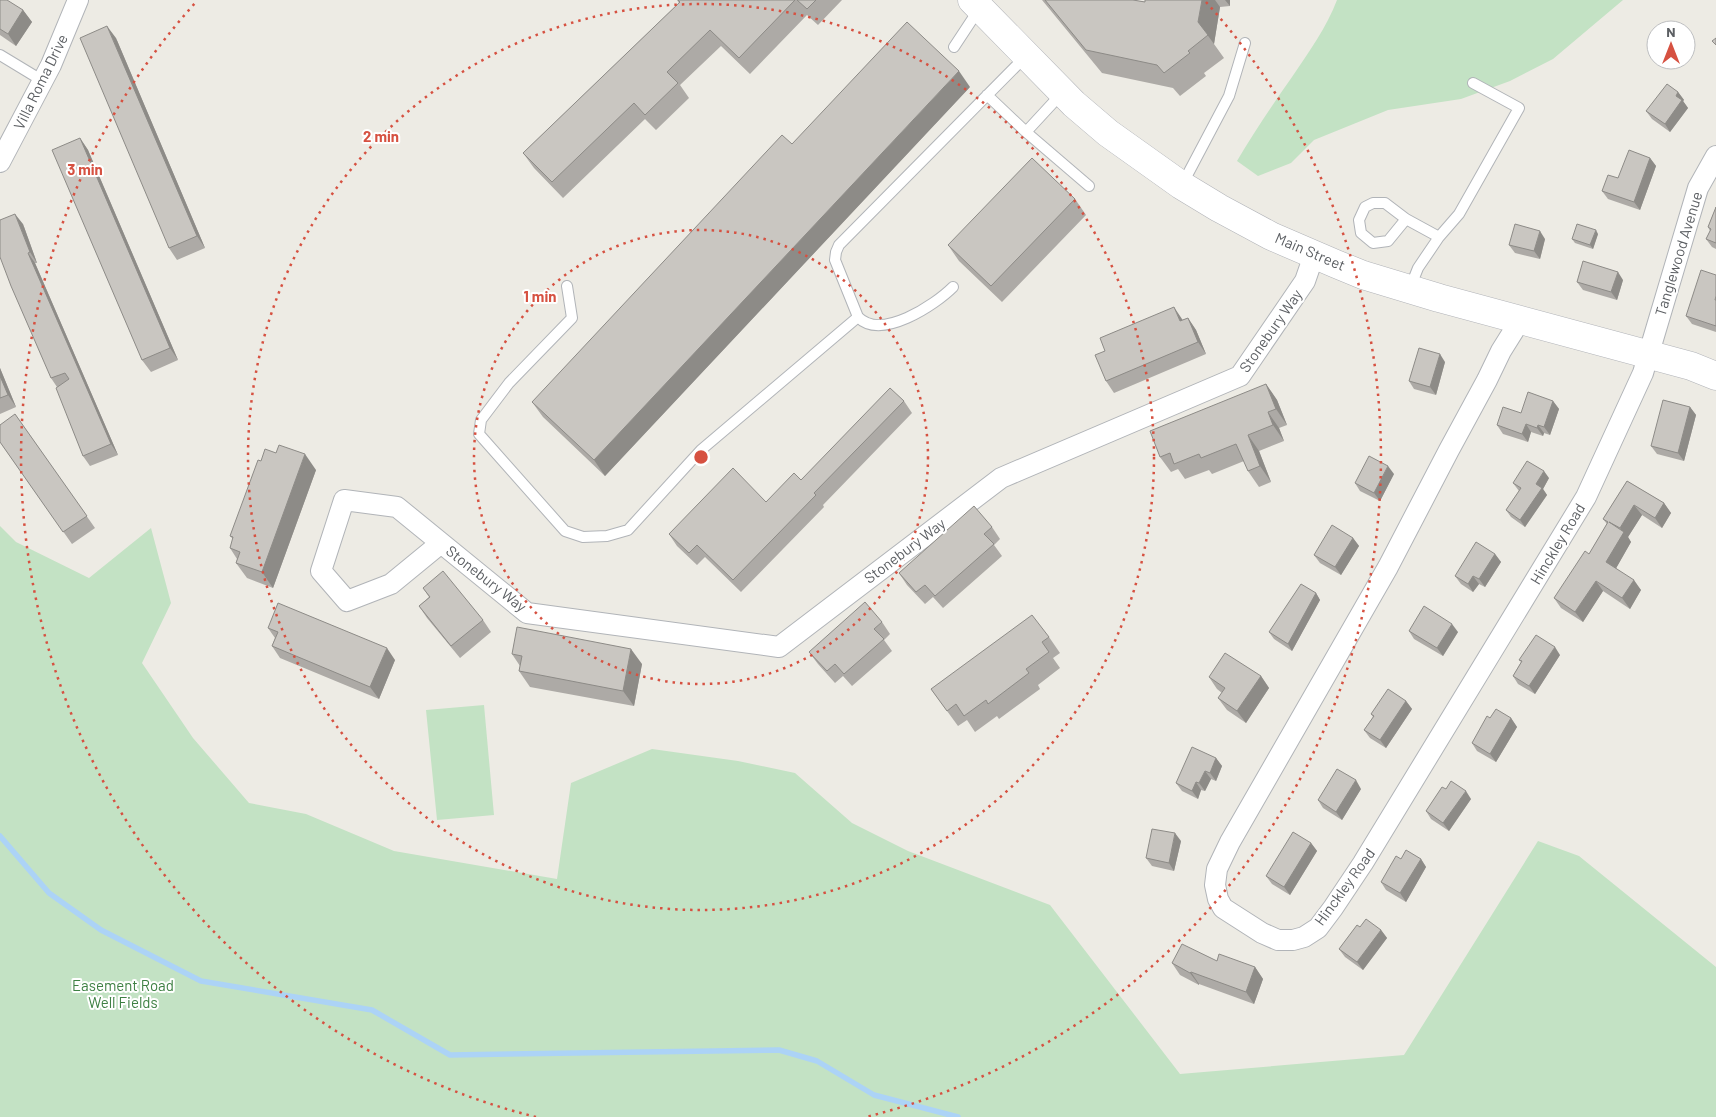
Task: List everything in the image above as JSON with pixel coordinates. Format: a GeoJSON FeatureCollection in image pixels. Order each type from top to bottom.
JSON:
{"type":"FeatureCollection","features":[{"type":"Feature","properties":{"kind":"main road","name":"Main Street"},"geometry":{"type":"LineString","coordinates":[[976,4],[1062,93],[1108,133],[1181,186],[1271,236],[1364,275],[1691,366],[1716,376]]}},
{"type":"Feature","properties":{"kind":"street","name":"Villa Roma Drive"},"geometry":{"type":"LineString","coordinates":[[0,162],[43,81],[78,0]]}},
{"type":"Feature","properties":{"kind":"street","name":"Tanglewood Avenue"},"geometry":{"type":"LineString","coordinates":[[1648,355],[1698,188],[1716,156]]}},
{"type":"Feature","properties":{"kind":"street","name":"Stonebury Way"},"geometry":{"type":"LineString","coordinates":[[441,543],[391,584],[347,601],[321,571],[344,500],[397,508],[441,543],[527,613],[779,647],[1001,478],[1240,376],[1305,281],[1314,255]]}},
{"type":"Feature","properties":{"kind":"street","name":"Hinckley Road"},"geometry":{"type":"LineString","coordinates":[[1521,319],[1501,351],[1388,567],[1230,842],[1218,869],[1215,886],[1218,899],[1223,908],[1262,933],[1278,940],[1293,940],[1304,937],[1318,928],[1364,864],[1586,497],[1643,373],[1648,355]]}},
{"type":"Feature","properties":{"kind":"lane"},"geometry":{"type":"LineString","coordinates":[[954,47],[976,4]]}},
{"type":"Feature","properties":{"kind":"lane"},"geometry":{"type":"LineString","coordinates":[[1181,186],[1229,96],[1245,43]]}},
{"type":"Feature","properties":{"kind":"lane"},"geometry":{"type":"LineString","coordinates":[[0,55],[43,81]]}},
{"type":"Feature","properties":{"kind":"lane"},"geometry":{"type":"LineString","coordinates":[[953,286],[941,299],[913,316],[886,324],[874,325],[864,323],[858,317],[835,260],[836,252],[839,245],[1026,56]]}},
{"type":"Feature","properties":{"kind":"lane"},"geometry":{"type":"LineString","coordinates":[[1410,288],[1418,268],[1439,237],[1459,214],[1519,108],[1473,83]]}},
{"type":"Feature","properties":{"kind":"lane"},"geometry":{"type":"LineString","coordinates":[[1026,132],[1062,93]]}},
{"type":"Feature","properties":{"kind":"lane"},"geometry":{"type":"LineString","coordinates":[[987,95],[1026,132],[1089,186]]}},
{"type":"Feature","properties":{"kind":"lane"},"geometry":{"type":"LineString","coordinates":[[1406,219],[1388,241],[1373,243],[1361,233],[1359,220],[1365,207],[1372,203],[1385,203],[1406,219],[1439,237]]}},
{"type":"Feature","properties":{"kind":"lane"},"geometry":{"type":"LineString","coordinates":[[567,286],[572,318],[509,384],[481,420],[479,434],[565,531],[583,537],[608,536],[628,530],[701,450],[858,317]]}},
{"type":"Feature","properties":{"kind":"green space"},"geometry":{"type":"Polygon","coordinates":[[[1337,0],[1623,0],[1553,59],[1510,81],[1461,99],[1388,110],[1314,140],[1291,163],[1258,176],[1237,161],[1317,40],[1337,0]]]}},
{"type":"Feature","properties":{"kind":"green space","name":"Easement Road Well Fields"},"geometry":{"type":"Polygon","coordinates":[[[0,526],[16,542],[89,578],[151,528],[171,603],[142,663],[193,738],[249,803],[306,814],[394,851],[557,879],[571,783],[652,749],[738,761],[795,773],[852,823],[908,851],[1050,905],[1180,1074],[1404,1055],[1538,841],[1579,856],[1716,967],[1716,1117],[0,1117],[0,526]]]}},
{"type":"Feature","properties":{"kind":"green space"},"geometry":{"type":"Polygon","coordinates":[[[484,705],[494,815],[437,820],[426,710],[484,705]]]}},
{"type":"Feature","properties":{"kind":"building"},"geometry":{"type":"Polygon","coordinates":[[[0,0],[7,0],[23,10],[8,34],[0,29],[0,0]]]}},
{"type":"Feature","properties":{"kind":"building"},"geometry":{"type":"Polygon","coordinates":[[[678,0],[795,0],[739,58],[710,30],[667,72],[678,83],[645,115],[634,103],[552,182],[523,153],[680,2],[678,0]]]}},
{"type":"Feature","properties":{"kind":"building"},"geometry":{"type":"Polygon","coordinates":[[[797,0],[816,0],[807,9],[797,0]]]}},
{"type":"Feature","properties":{"kind":"building"},"geometry":{"type":"Polygon","coordinates":[[[1045,0],[1133,0],[1145,2],[1145,0],[1202,0],[1198,22],[1208,35],[1188,51],[1190,53],[1164,73],[1157,65],[1086,50],[1045,0]]]}},
{"type":"Feature","properties":{"kind":"building"},"geometry":{"type":"Polygon","coordinates":[[[907,22],[959,71],[594,460],[532,402],[782,135],[792,144],[907,22]]]}},
{"type":"Feature","properties":{"kind":"building"},"geometry":{"type":"Polygon","coordinates":[[[107,26],[197,236],[169,248],[80,38],[107,26]]]}},
{"type":"Feature","properties":{"kind":"building"},"geometry":{"type":"Polygon","coordinates":[[[1667,84],[1678,92],[1676,96],[1682,100],[1665,124],[1646,111],[1667,84]]]}},
{"type":"Feature","properties":{"kind":"building"},"geometry":{"type":"Polygon","coordinates":[[[80,138],[170,348],[142,360],[52,150],[80,138]]]}},
{"type":"Feature","properties":{"kind":"building"},"geometry":{"type":"Polygon","coordinates":[[[1629,150],[1650,158],[1634,202],[1602,191],[1608,175],[1618,178],[1629,150]]]}},
{"type":"Feature","properties":{"kind":"building"},"geometry":{"type":"Polygon","coordinates":[[[1032,158],[1075,199],[991,286],[948,245],[1032,158]]]}},
{"type":"Feature","properties":{"kind":"building"},"geometry":{"type":"Polygon","coordinates":[[[1716,207],[1716,243],[1706,239],[1711,229],[1708,227],[1716,207]]]}},
{"type":"Feature","properties":{"kind":"building"},"geometry":{"type":"Polygon","coordinates":[[[15,214],[30,252],[28,253],[111,444],[83,456],[56,388],[69,379],[65,373],[51,378],[0,257],[0,220],[15,214]]]}},
{"type":"Feature","properties":{"kind":"building"},"geometry":{"type":"Polygon","coordinates":[[[1515,224],[1540,231],[1534,251],[1509,245],[1515,224]]]}},
{"type":"Feature","properties":{"kind":"building"},"geometry":{"type":"Polygon","coordinates":[[[1577,224],[1596,230],[1590,245],[1572,239],[1577,224]]]}},
{"type":"Feature","properties":{"kind":"building"},"geometry":{"type":"Polygon","coordinates":[[[1583,261],[1618,272],[1611,292],[1577,282],[1583,261]]]}},
{"type":"Feature","properties":{"kind":"building"},"geometry":{"type":"Polygon","coordinates":[[[1701,270],[1716,275],[1716,326],[1686,316],[1701,270]]]}},
{"type":"Feature","properties":{"kind":"building"},"geometry":{"type":"Polygon","coordinates":[[[1174,307],[1180,321],[1188,318],[1198,342],[1106,381],[1095,355],[1105,351],[1100,338],[1174,307]]]}},
{"type":"Feature","properties":{"kind":"building"},"geometry":{"type":"Polygon","coordinates":[[[1419,348],[1440,354],[1430,387],[1409,381],[1419,348]]]}},
{"type":"Feature","properties":{"kind":"building"},"geometry":{"type":"Polygon","coordinates":[[[0,376],[8,395],[0,398],[0,376]]]}},
{"type":"Feature","properties":{"kind":"building"},"geometry":{"type":"Polygon","coordinates":[[[1266,384],[1276,409],[1268,412],[1273,425],[1248,435],[1260,466],[1248,471],[1236,444],[1201,458],[1199,454],[1174,464],[1170,453],[1160,457],[1150,431],[1266,384]]]}},
{"type":"Feature","properties":{"kind":"building"},"geometry":{"type":"Polygon","coordinates":[[[890,388],[904,401],[814,493],[816,495],[733,580],[697,545],[689,553],[669,534],[733,468],[766,502],[794,473],[801,480],[890,388]]]}},
{"type":"Feature","properties":{"kind":"building"},"geometry":{"type":"Polygon","coordinates":[[[1528,392],[1553,401],[1544,427],[1538,425],[1537,428],[1526,424],[1522,434],[1497,425],[1503,407],[1521,413],[1528,392]]]}},
{"type":"Feature","properties":{"kind":"building"},"geometry":{"type":"Polygon","coordinates":[[[1663,400],[1690,407],[1678,453],[1651,446],[1663,400]]]}},
{"type":"Feature","properties":{"kind":"building"},"geometry":{"type":"Polygon","coordinates":[[[15,414],[87,516],[63,532],[0,442],[0,425],[15,414]]]}},
{"type":"Feature","properties":{"kind":"building"},"geometry":{"type":"Polygon","coordinates":[[[279,445],[305,454],[262,572],[236,563],[240,552],[230,548],[233,537],[230,536],[258,460],[261,461],[265,449],[276,453],[279,445]]]}},
{"type":"Feature","properties":{"kind":"building"},"geometry":{"type":"Polygon","coordinates":[[[1369,456],[1388,466],[1374,493],[1355,483],[1369,456]]]}},
{"type":"Feature","properties":{"kind":"building"},"geometry":{"type":"Polygon","coordinates":[[[1527,461],[1544,471],[1536,484],[1542,488],[1520,520],[1506,510],[1521,488],[1513,483],[1527,461]]]}},
{"type":"Feature","properties":{"kind":"building"},"geometry":{"type":"Polygon","coordinates":[[[1627,481],[1664,503],[1655,518],[1634,505],[1620,528],[1609,522],[1624,532],[1606,562],[1634,580],[1622,598],[1596,581],[1575,612],[1554,598],[1585,551],[1589,554],[1608,522],[1603,519],[1627,481]]]}},
{"type":"Feature","properties":{"kind":"building"},"geometry":{"type":"Polygon","coordinates":[[[974,506],[992,527],[984,534],[994,544],[935,596],[925,585],[916,592],[899,573],[974,506]]]}},
{"type":"Feature","properties":{"kind":"building"},"geometry":{"type":"Polygon","coordinates":[[[1332,525],[1353,538],[1335,567],[1314,555],[1332,525]]]}},
{"type":"Feature","properties":{"kind":"building"},"geometry":{"type":"Polygon","coordinates":[[[1476,542],[1495,554],[1479,579],[1473,576],[1468,584],[1455,576],[1476,542]]]}},
{"type":"Feature","properties":{"kind":"building"},"geometry":{"type":"Polygon","coordinates":[[[443,571],[483,620],[451,646],[419,606],[430,597],[423,588],[443,571]]]}},
{"type":"Feature","properties":{"kind":"building"},"geometry":{"type":"Polygon","coordinates":[[[1301,584],[1316,593],[1288,644],[1269,632],[1301,584]]]}},
{"type":"Feature","properties":{"kind":"building"},"geometry":{"type":"Polygon","coordinates":[[[865,602],[882,622],[874,629],[884,639],[844,674],[835,664],[827,671],[809,652],[865,602]]]}},
{"type":"Feature","properties":{"kind":"building"},"geometry":{"type":"Polygon","coordinates":[[[278,603],[387,648],[370,687],[272,646],[278,632],[268,628],[278,603]]]}},
{"type":"Feature","properties":{"kind":"building"},"geometry":{"type":"Polygon","coordinates":[[[1424,606],[1452,624],[1437,648],[1409,631],[1424,606]]]}},
{"type":"Feature","properties":{"kind":"building"},"geometry":{"type":"Polygon","coordinates":[[[1032,615],[1049,637],[1042,642],[1049,652],[1026,669],[1029,673],[988,704],[986,700],[964,716],[956,704],[947,711],[931,689],[1032,615]]]}},
{"type":"Feature","properties":{"kind":"building"},"geometry":{"type":"Polygon","coordinates":[[[517,627],[631,649],[623,691],[519,671],[522,656],[512,654],[517,627]]]}},
{"type":"Feature","properties":{"kind":"building"},"geometry":{"type":"Polygon","coordinates":[[[1536,635],[1555,647],[1529,686],[1513,676],[1522,661],[1519,660],[1536,635]]]}},
{"type":"Feature","properties":{"kind":"building"},"geometry":{"type":"Polygon","coordinates":[[[1225,653],[1261,676],[1237,711],[1218,698],[1225,688],[1209,677],[1225,653]]]}},
{"type":"Feature","properties":{"kind":"building"},"geometry":{"type":"Polygon","coordinates":[[[1388,689],[1406,701],[1380,740],[1364,730],[1374,716],[1371,714],[1388,689]]]}},
{"type":"Feature","properties":{"kind":"building"},"geometry":{"type":"Polygon","coordinates":[[[1496,709],[1511,718],[1490,754],[1472,743],[1487,716],[1490,718],[1496,709]]]}},
{"type":"Feature","properties":{"kind":"building"},"geometry":{"type":"Polygon","coordinates":[[[1192,747],[1216,758],[1210,773],[1205,771],[1199,783],[1196,782],[1192,791],[1176,783],[1192,747]]]}},
{"type":"Feature","properties":{"kind":"building"},"geometry":{"type":"Polygon","coordinates":[[[1337,769],[1356,780],[1336,812],[1318,800],[1337,769]]]}},
{"type":"Feature","properties":{"kind":"building"},"geometry":{"type":"Polygon","coordinates":[[[1451,781],[1466,791],[1443,823],[1426,811],[1442,787],[1446,789],[1451,781]]]}},
{"type":"Feature","properties":{"kind":"building"},"geometry":{"type":"Polygon","coordinates":[[[1152,829],[1175,833],[1169,863],[1146,858],[1152,829]]]}},
{"type":"Feature","properties":{"kind":"building"},"geometry":{"type":"Polygon","coordinates":[[[1293,832],[1311,843],[1284,887],[1266,876],[1293,832]]]}},
{"type":"Feature","properties":{"kind":"building"},"geometry":{"type":"Polygon","coordinates":[[[1406,850],[1421,859],[1400,893],[1381,882],[1396,856],[1401,859],[1406,850]]]}},
{"type":"Feature","properties":{"kind":"building"},"geometry":{"type":"Polygon","coordinates":[[[1366,919],[1381,930],[1357,962],[1339,949],[1357,925],[1360,927],[1366,919]]]}},
{"type":"Feature","properties":{"kind":"building"},"geometry":{"type":"Polygon","coordinates":[[[1182,944],[1217,961],[1219,954],[1255,967],[1246,992],[1190,973],[1172,963],[1182,944]]]}},
{"type":"Feature","properties":{"kind":"waterway"},"geometry":{"type":"LineString","coordinates":[[0,836],[49,893],[101,930],[201,981],[372,1010],[450,1055],[779,1050],[817,1061],[874,1095],[958,1117]]}}]}
